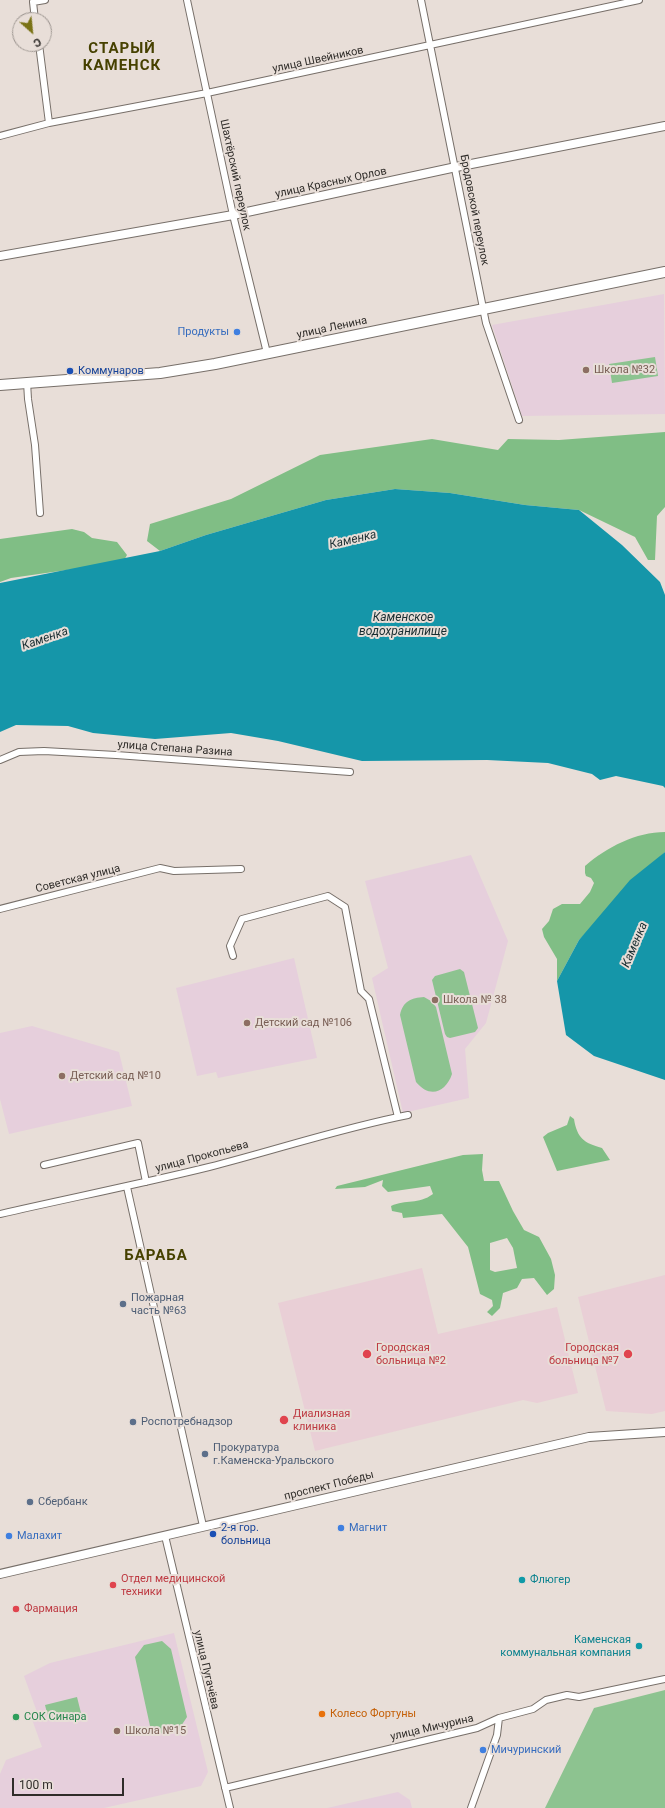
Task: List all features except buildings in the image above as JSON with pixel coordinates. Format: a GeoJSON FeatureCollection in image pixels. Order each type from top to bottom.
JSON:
{"type":"FeatureCollection","features":[{"type":"Feature","properties":{"kind":"main road","name":"улица Ленина"},"geometry":{"type":"LineString","coordinates":[[0,385],[160,373],[215,364],[665,272]]}},
{"type":"Feature","properties":{"kind":"street"},"geometry":{"type":"LineString","coordinates":[[33,12],[31,1],[45,0]]}},
{"type":"Feature","properties":{"kind":"street","name":"Шахтёрский переулок"},"geometry":{"type":"LineString","coordinates":[[187,0],[233,215],[267,353]]}},
{"type":"Feature","properties":{"kind":"street","name":"Бродовской переулок"},"geometry":{"type":"LineString","coordinates":[[421,0],[456,167],[486,323],[519,420]]}},
{"type":"Feature","properties":{"kind":"street","name":"улица Швейников"},"geometry":{"type":"LineString","coordinates":[[0,136],[49,123],[207,94],[639,0]]}},
{"type":"Feature","properties":{"kind":"street"},"geometry":{"type":"LineString","coordinates":[[40,52],[49,123]]}},
{"type":"Feature","properties":{"kind":"street","name":"улица Красных Орлов"},"geometry":{"type":"LineString","coordinates":[[0,256],[233,215],[456,167],[665,126]]}},
{"type":"Feature","properties":{"kind":"street"},"geometry":{"type":"LineString","coordinates":[[27,382],[35,445],[40,513]]}},
{"type":"Feature","properties":{"kind":"street","name":"улица Степана Разина"},"geometry":{"type":"LineString","coordinates":[[0,760],[19,752],[44,752],[116,755],[350,772]]}},
{"type":"Feature","properties":{"kind":"street","name":"Советская улица"},"geometry":{"type":"LineString","coordinates":[[0,909],[160,868],[174,871],[241,869]]}},
{"type":"Feature","properties":{"kind":"street"},"geometry":{"type":"LineString","coordinates":[[233,956],[230,946],[242,919],[328,896],[345,907],[361,991],[369,999],[398,1117]]}},
{"type":"Feature","properties":{"kind":"street","name":"улица Прокопьева"},"geometry":{"type":"LineString","coordinates":[[0,1214],[127,1187],[210,1166],[362,1124],[408,1115]]}},
{"type":"Feature","properties":{"kind":"street"},"geometry":{"type":"LineString","coordinates":[[44,1165],[138,1143],[146,1182]]}},
{"type":"Feature","properties":{"kind":"street"},"geometry":{"type":"LineString","coordinates":[[127,1187],[203,1526]]}},
{"type":"Feature","properties":{"kind":"street","name":"проспект Победы"},"geometry":{"type":"LineString","coordinates":[[0,1574],[589,1437],[665,1432]]}},
{"type":"Feature","properties":{"kind":"street","name":"улица Пугачёва"},"geometry":{"type":"LineString","coordinates":[[165,1536],[230,1808]]}},
{"type":"Feature","properties":{"kind":"street","name":"улица Мичурина"},"geometry":{"type":"LineString","coordinates":[[225,1788],[477,1728],[499,1718],[533,1709],[546,1700],[567,1696],[579,1697],[665,1679]]}},
{"type":"Feature","properties":{"kind":"street"},"geometry":{"type":"LineString","coordinates":[[471,1808],[497,1735],[499,1718]]}},
{"type":"Feature","properties":{"kind":"shaded area","name":"Школа №32"},"geometry":{"type":"Polygon","coordinates":[[[664,294],[665,414],[522,416],[492,325],[664,294]]]}},
{"type":"Feature","properties":{"kind":"shaded area","name":"Школа № 38"},"geometry":{"type":"Polygon","coordinates":[[[471,855],[508,941],[486,1023],[465,1049],[469,1098],[403,1113],[372,978],[388,968],[365,881],[471,855]]]}},
{"type":"Feature","properties":{"kind":"shaded area","name":"Детский сад №106"},"geometry":{"type":"Polygon","coordinates":[[[294,958],[317,1058],[218,1078],[216,1072],[197,1076],[176,988],[294,958]]]}},
{"type":"Feature","properties":{"kind":"shaded area","name":"Детский сад №10"},"geometry":{"type":"Polygon","coordinates":[[[32,1026],[119,1052],[132,1106],[9,1134],[0,1099],[0,1033],[32,1026]]]}},
{"type":"Feature","properties":{"kind":"shaded area","name":"Городская больница №2"},"geometry":{"type":"Polygon","coordinates":[[[422,1268],[438,1334],[557,1307],[578,1393],[537,1403],[523,1400],[315,1451],[278,1303],[422,1268]]]}},
{"type":"Feature","properties":{"kind":"shaded area","name":"Городская больница №7"},"geometry":{"type":"Polygon","coordinates":[[[665,1275],[665,1411],[652,1414],[606,1411],[578,1297],[665,1275]]]}},
{"type":"Feature","properties":{"kind":"shaded area","name":"Школа №15"},"geometry":{"type":"Polygon","coordinates":[[[174,1633],[208,1772],[201,1786],[104,1808],[0,1808],[0,1774],[6,1760],[42,1747],[30,1714],[37,1712],[24,1676],[50,1663],[174,1633]]]}},
{"type":"Feature","properties":{"kind":"shaded area"},"geometry":{"type":"Polygon","coordinates":[[[398,1792],[410,1800],[412,1808],[327,1808],[398,1792]]]}},
{"type":"Feature","properties":{"kind":"green space"},"geometry":{"type":"Polygon","coordinates":[[[655,357],[658,376],[612,383],[609,364],[655,357]]]}},
{"type":"Feature","properties":{"kind":"green space"},"geometry":{"type":"Polygon","coordinates":[[[665,432],[665,507],[657,516],[655,560],[648,560],[635,537],[579,510],[525,505],[450,493],[395,489],[326,500],[206,535],[160,551],[147,541],[150,524],[231,499],[320,455],[432,439],[498,450],[508,439],[559,440],[665,432]]]}},
{"type":"Feature","properties":{"kind":"green space"},"geometry":{"type":"Polygon","coordinates":[[[72,529],[84,532],[92,538],[117,542],[127,555],[123,562],[11,578],[0,582],[0,539],[72,529]]]}},
{"type":"Feature","properties":{"kind":"green space"},"geometry":{"type":"Polygon","coordinates":[[[665,832],[665,852],[579,940],[557,981],[557,959],[544,937],[542,929],[549,921],[553,909],[562,904],[580,904],[590,892],[594,883],[591,878],[586,876],[585,866],[594,859],[622,842],[643,835],[665,832]]]}},
{"type":"Feature","properties":{"kind":"green space"},"geometry":{"type":"Polygon","coordinates":[[[460,969],[464,972],[478,1028],[475,1032],[450,1038],[445,1034],[432,980],[435,976],[460,969]]]}},
{"type":"Feature","properties":{"kind":"green space"},"geometry":{"type":"Polygon","coordinates":[[[424,997],[431,1001],[436,1007],[452,1074],[442,1089],[432,1092],[421,1087],[416,1082],[400,1015],[405,1003],[411,999],[424,997]]]}},
{"type":"Feature","properties":{"kind":"green space"},"geometry":{"type":"Polygon","coordinates":[[[570,1116],[574,1119],[577,1131],[582,1139],[590,1144],[602,1148],[610,1160],[557,1171],[543,1137],[548,1133],[567,1125],[570,1116]]]}},
{"type":"Feature","properties":{"kind":"green space"},"geometry":{"type":"Polygon","coordinates":[[[483,1154],[482,1170],[484,1181],[499,1181],[524,1230],[539,1237],[551,1259],[555,1275],[554,1289],[547,1295],[534,1278],[522,1279],[517,1288],[503,1293],[500,1308],[492,1316],[487,1312],[493,1306],[492,1300],[480,1294],[468,1247],[442,1214],[403,1218],[402,1213],[392,1211],[391,1206],[422,1200],[433,1194],[430,1186],[388,1192],[382,1186],[383,1180],[365,1187],[335,1189],[337,1186],[463,1155],[483,1154]],[[507,1238],[490,1243],[490,1270],[495,1272],[517,1268],[513,1248],[507,1238]]]}},
{"type":"Feature","properties":{"kind":"green space"},"geometry":{"type":"Polygon","coordinates":[[[162,1641],[171,1649],[187,1717],[179,1729],[159,1734],[150,1726],[135,1657],[144,1645],[162,1641]]]}},
{"type":"Feature","properties":{"kind":"green space"},"geometry":{"type":"Polygon","coordinates":[[[665,1690],[665,1808],[545,1808],[594,1708],[665,1690]]]}},
{"type":"Feature","properties":{"kind":"green space"},"geometry":{"type":"Polygon","coordinates":[[[77,1697],[81,1713],[49,1721],[45,1705],[77,1697]]]}},
{"type":"Feature","properties":{"kind":"water","name":"Каменское водохранилище"},"geometry":{"type":"Polygon","coordinates":[[[395,489],[450,493],[525,505],[579,510],[622,545],[660,582],[665,595],[665,788],[663,786],[616,776],[600,780],[592,774],[548,763],[487,760],[362,761],[278,741],[231,733],[155,739],[93,733],[68,726],[16,725],[0,732],[0,583],[160,551],[206,535],[326,500],[395,489]]]}},
{"type":"Feature","properties":{"kind":"water","name":"Каменка"},"geometry":{"type":"Polygon","coordinates":[[[665,852],[665,1080],[594,1056],[566,1035],[557,981],[579,940],[630,880],[665,852]]]}},
{"type":"Feature","properties":{"kind":"place","name":"Продукты"},"geometry":{"type":"Point","coordinates":[237,332]}},
{"type":"Feature","properties":{"kind":"place","name":"Школа №32"},"geometry":{"type":"Point","coordinates":[586,370]}},
{"type":"Feature","properties":{"kind":"place","name":"Коммунаров"},"geometry":{"type":"Point","coordinates":[70,371]}},
{"type":"Feature","properties":{"kind":"place","name":"Школа № 38"},"geometry":{"type":"Point","coordinates":[435,1000]}},
{"type":"Feature","properties":{"kind":"place","name":"Детский сад №106"},"geometry":{"type":"Point","coordinates":[247,1023]}},
{"type":"Feature","properties":{"kind":"place","name":"Детский сад №10"},"geometry":{"type":"Point","coordinates":[62,1076]}},
{"type":"Feature","properties":{"kind":"place","name":"Пожарная часть №63"},"geometry":{"type":"Point","coordinates":[123,1304]}},
{"type":"Feature","properties":{"kind":"place","name":"Городская больница №2"},"geometry":{"type":"Point","coordinates":[367,1354]}},
{"type":"Feature","properties":{"kind":"place","name":"Городская больница №7"},"geometry":{"type":"Point","coordinates":[628,1354]}},
{"type":"Feature","properties":{"kind":"place","name":"Диализная клиника"},"geometry":{"type":"Point","coordinates":[284,1420]}},
{"type":"Feature","properties":{"kind":"place","name":"Роспотребнадзор"},"geometry":{"type":"Point","coordinates":[133,1422]}},
{"type":"Feature","properties":{"kind":"place","name":"Прокуратура г.Каменска-Уральского"},"geometry":{"type":"Point","coordinates":[205,1454]}},
{"type":"Feature","properties":{"kind":"place","name":"Сбербанк"},"geometry":{"type":"Point","coordinates":[30,1502]}},
{"type":"Feature","properties":{"kind":"place","name":"Магнит"},"geometry":{"type":"Point","coordinates":[341,1528]}},
{"type":"Feature","properties":{"kind":"place","name":"2-я гор. больница"},"geometry":{"type":"Point","coordinates":[213,1534]}},
{"type":"Feature","properties":{"kind":"place","name":"Малахит"},"geometry":{"type":"Point","coordinates":[9,1536]}},
{"type":"Feature","properties":{"kind":"place","name":"Флюгер"},"geometry":{"type":"Point","coordinates":[522,1580]}},
{"type":"Feature","properties":{"kind":"place","name":"Отдел медицинской техники"},"geometry":{"type":"Point","coordinates":[113,1585]}},
{"type":"Feature","properties":{"kind":"place","name":"Фармация"},"geometry":{"type":"Point","coordinates":[16,1609]}},
{"type":"Feature","properties":{"kind":"place","name":"Каменская коммунальная компания"},"geometry":{"type":"Point","coordinates":[639,1646]}},
{"type":"Feature","properties":{"kind":"place","name":"Колесо Фортуны"},"geometry":{"type":"Point","coordinates":[322,1714]}},
{"type":"Feature","properties":{"kind":"place","name":"СОК Синара"},"geometry":{"type":"Point","coordinates":[16,1717]}},
{"type":"Feature","properties":{"kind":"place","name":"Школа №15"},"geometry":{"type":"Point","coordinates":[117,1731]}},
{"type":"Feature","properties":{"kind":"place","name":"Мичуринский"},"geometry":{"type":"Point","coordinates":[483,1750]}},
{"type":"Feature","properties":{"kind":"district","name":"СТАРЫЙ КАМЕНСК"},"geometry":{"type":"Point","coordinates":[122,58]}},
{"type":"Feature","properties":{"kind":"district","name":"БАРАБА"},"geometry":{"type":"Point","coordinates":[156,1256]}}]}
